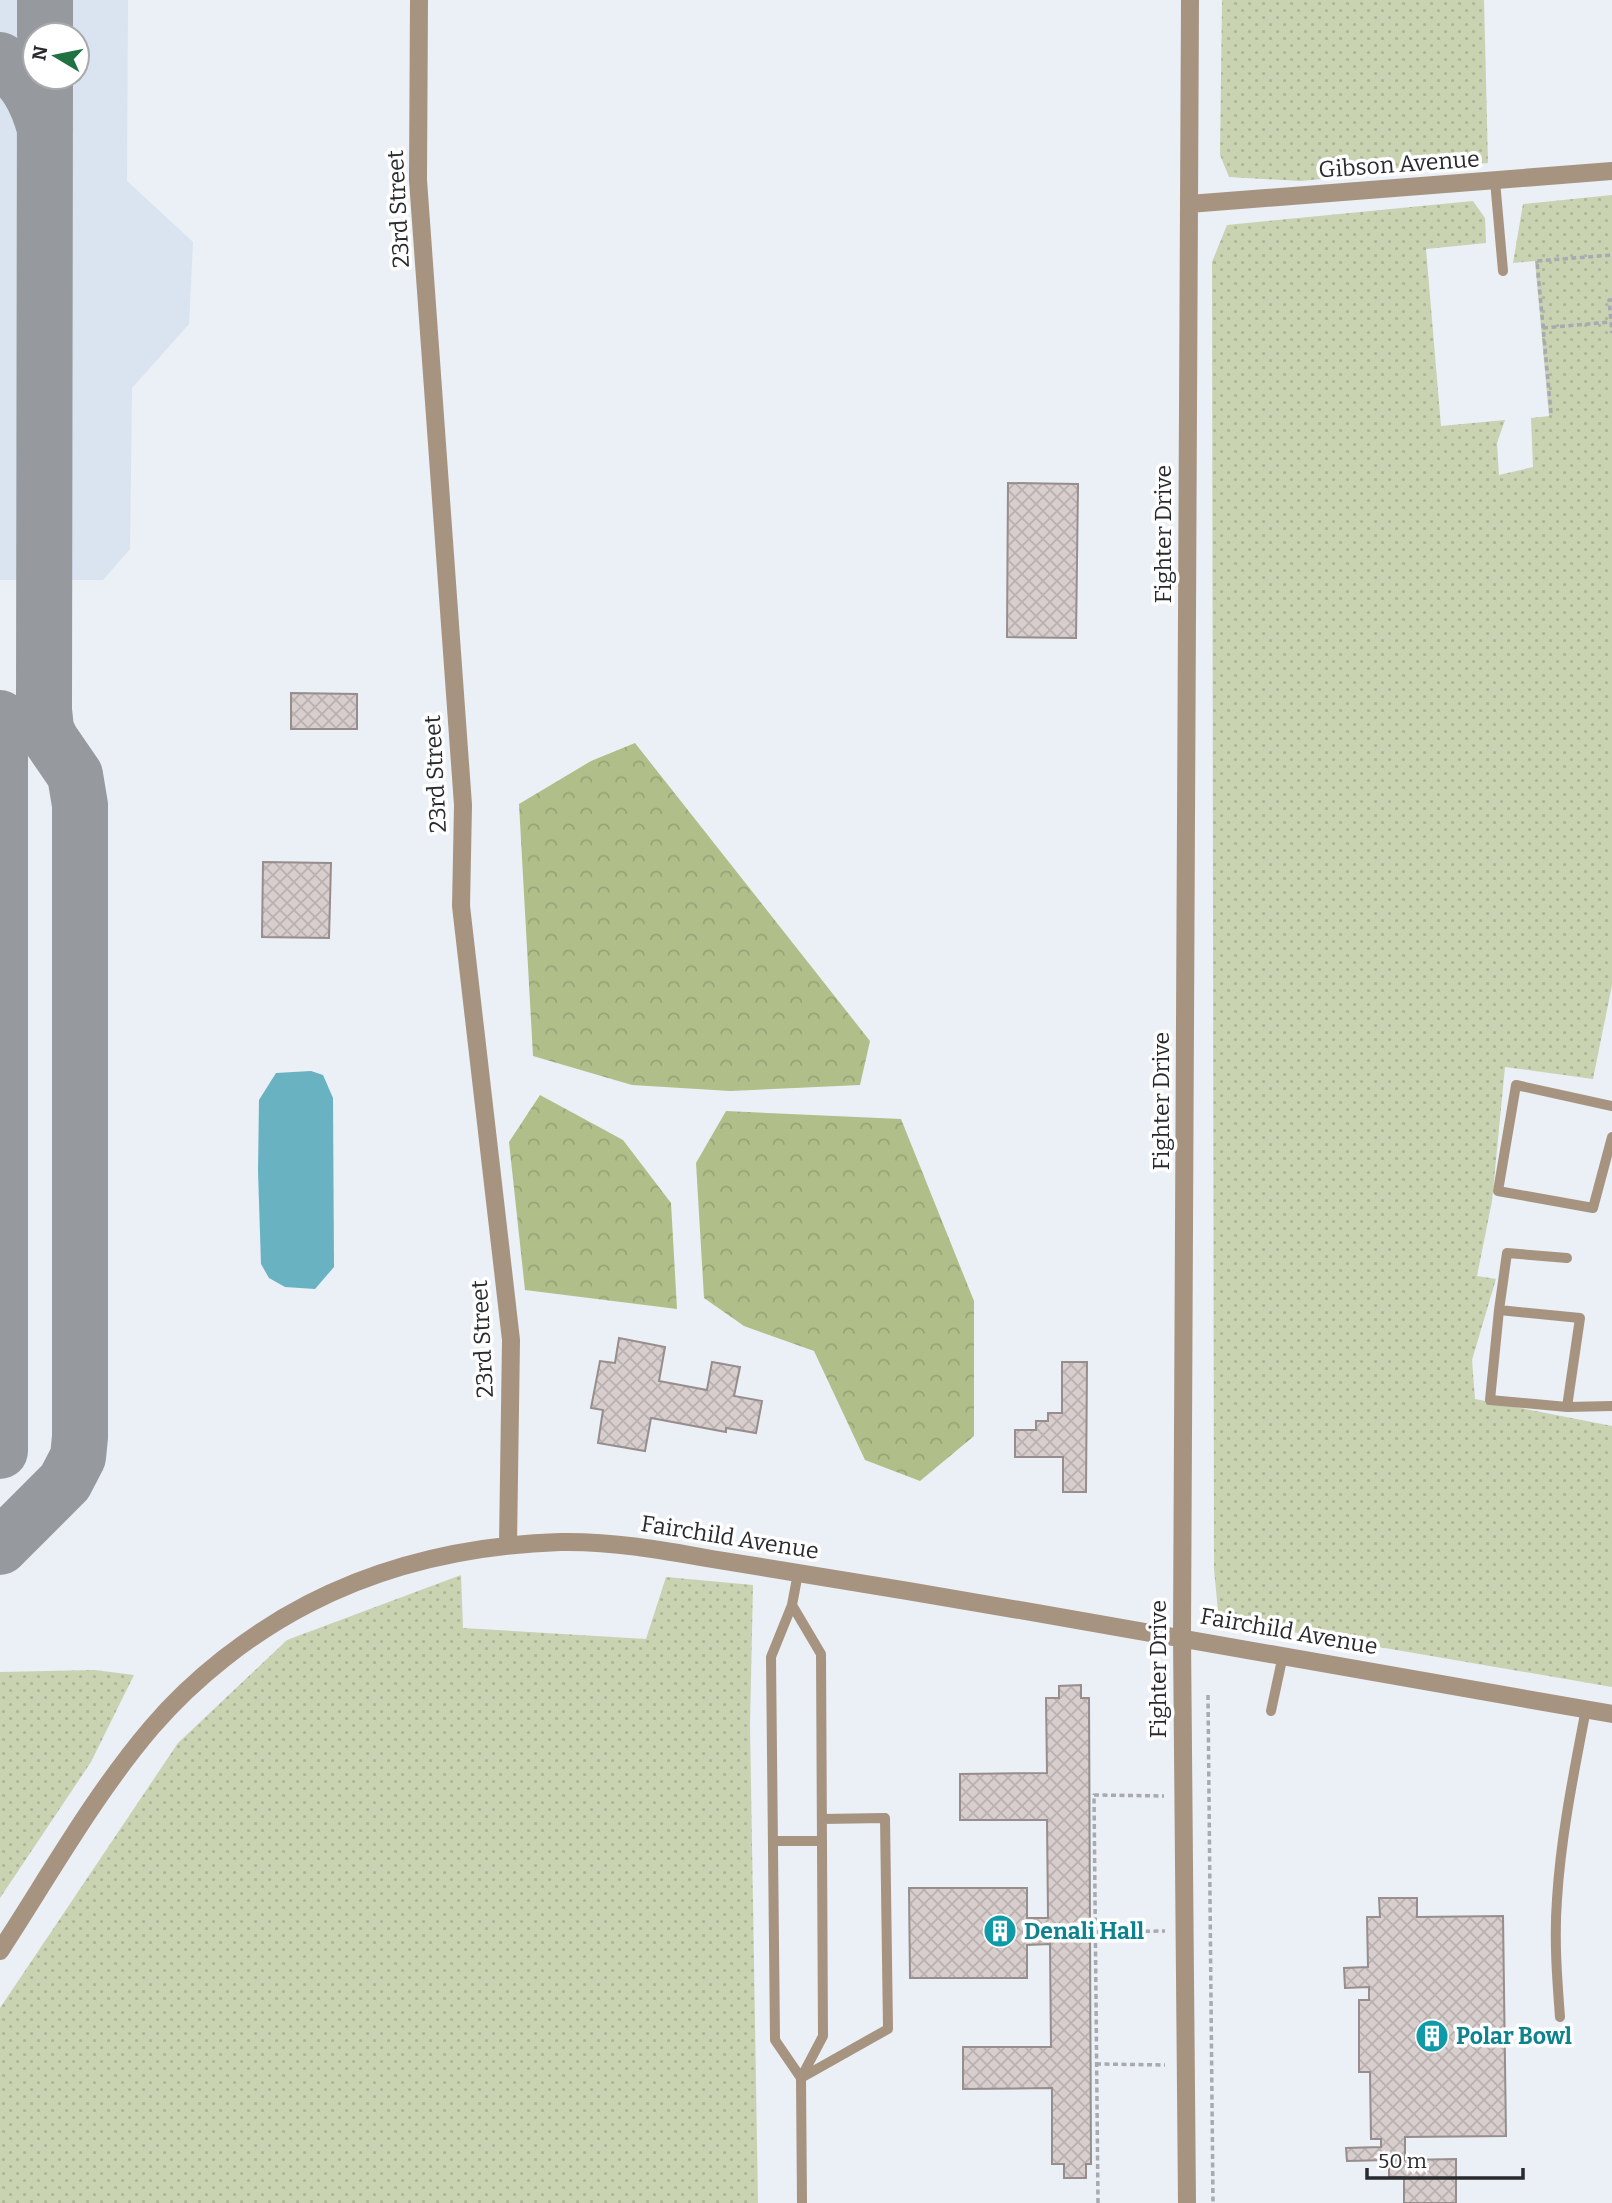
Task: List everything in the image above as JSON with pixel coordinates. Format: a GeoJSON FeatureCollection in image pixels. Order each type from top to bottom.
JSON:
{"type":"FeatureCollection","features":[{"type":"Feature","properties":{"kind":"street","name":"23rd Street"},"geometry":{"type":"LineString","coordinates":[[419,0],[418,180],[463,805],[461,906],[511,1340],[508,1545]]}},
{"type":"Feature","properties":{"kind":"street","name":"Fighter Drive"},"geometry":{"type":"LineString","coordinates":[[1187,2203],[1182,1637],[1190,0]]}},
{"type":"Feature","properties":{"kind":"street","name":"Gibson Avenue"},"geometry":{"type":"LineString","coordinates":[[1189,204],[1612,171]]}},
{"type":"Feature","properties":{"kind":"street","name":"Fairchild Avenue"},"geometry":{"type":"LineString","coordinates":[[0,1951],[108,1784],[154,1725],[203,1676],[250,1640],[306,1605],[357,1582],[409,1565],[508,1545],[565,1542],[657,1548],[1182,1637],[1612,1714]]}},
{"type":"Feature","properties":{"kind":"lane"},"geometry":{"type":"LineString","coordinates":[[1494,181],[1503,271]]}},
{"type":"Feature","properties":{"kind":"lane"},"geometry":{"type":"LineString","coordinates":[[1612,1106],[1516,1085],[1498,1191],[1593,1208],[1607,1177],[1612,1137]]}},
{"type":"Feature","properties":{"kind":"lane"},"geometry":{"type":"LineString","coordinates":[[1567,1258],[1507,1253],[1490,1400],[1567,1407],[1612,1406]]}},
{"type":"Feature","properties":{"kind":"lane"},"geometry":{"type":"LineString","coordinates":[[1499,1310],[1580,1318],[1567,1407]]}},
{"type":"Feature","properties":{"kind":"lane"},"geometry":{"type":"LineString","coordinates":[[798,1573],[792,1605],[771,1657],[775,2039],[801,2078]]}},
{"type":"Feature","properties":{"kind":"lane"},"geometry":{"type":"LineString","coordinates":[[792,1605],[821,1654],[823,2036],[801,2078],[802,2203]]}},
{"type":"Feature","properties":{"kind":"lane"},"geometry":{"type":"LineString","coordinates":[[1271,1711],[1283,1655]]}},
{"type":"Feature","properties":{"kind":"lane"},"geometry":{"type":"LineString","coordinates":[[1560,2017],[1556,1945],[1557,1899],[1573,1777],[1586,1709]]}},
{"type":"Feature","properties":{"kind":"lane"},"geometry":{"type":"LineString","coordinates":[[801,2078],[888,2029],[886,1818],[822,1819]]}},
{"type":"Feature","properties":{"kind":"lane"},"geometry":{"type":"LineString","coordinates":[[773,1841],[822,1841]]}},
{"type":"Feature","properties":{"kind":"path"},"geometry":{"type":"LineString","coordinates":[[1551,414],[1537,261],[1612,256]]}},
{"type":"Feature","properties":{"kind":"path"},"geometry":{"type":"LineString","coordinates":[[1612,300],[1609,300],[1612,333]]}},
{"type":"Feature","properties":{"kind":"path"},"geometry":{"type":"LineString","coordinates":[[1543,328],[1611,322]]}},
{"type":"Feature","properties":{"kind":"path"},"geometry":{"type":"LineString","coordinates":[[1208,1695],[1213,2203]]}},
{"type":"Feature","properties":{"kind":"path"},"geometry":{"type":"LineString","coordinates":[[1098,2203],[1094,1795],[1164,1796]]}},
{"type":"Feature","properties":{"kind":"path"},"geometry":{"type":"LineString","coordinates":[[1094,1933],[1165,1931]]}},
{"type":"Feature","properties":{"kind":"path"},"geometry":{"type":"LineString","coordinates":[[1096,2064],[1165,2065]]}},
{"type":"Feature","properties":{"kind":"shaded area"},"geometry":{"type":"Polygon","coordinates":[[[0,0],[128,0],[127,181],[193,242],[189,324],[132,388],[130,549],[103,580],[0,580],[0,0]]]}},
{"type":"Feature","properties":{"kind":"green space"},"geometry":{"type":"Polygon","coordinates":[[[1222,0],[1484,0],[1488,163],[1301,181],[1229,177],[1220,155],[1222,0]]]}},
{"type":"Feature","properties":{"kind":"green space"},"geometry":{"type":"Polygon","coordinates":[[[1612,195],[1612,985],[1593,1079],[1505,1067],[1492,1201],[1477,1276],[1496,1279],[1472,1360],[1475,1399],[1612,1426],[1612,1687],[1234,1622],[1218,1611],[1214,1569],[1212,262],[1227,225],[1473,201],[1485,218],[1486,243],[1426,249],[1441,426],[1505,420],[1497,443],[1499,475],[1533,467],[1531,418],[1549,416],[1535,261],[1513,263],[1523,204],[1612,195]]]}},
{"type":"Feature","properties":{"kind":"green space"},"geometry":{"type":"Polygon","coordinates":[[[635,743],[870,1041],[860,1085],[730,1091],[632,1085],[533,1056],[519,804],[591,761],[635,743]]]}},
{"type":"Feature","properties":{"kind":"green space"},"geometry":{"type":"Polygon","coordinates":[[[540,1095],[623,1140],[671,1203],[677,1309],[525,1290],[509,1142],[540,1095]]]}},
{"type":"Feature","properties":{"kind":"green space"},"geometry":{"type":"Polygon","coordinates":[[[726,1111],[901,1119],[974,1301],[974,1436],[920,1481],[865,1460],[814,1351],[744,1326],[704,1298],[696,1163],[726,1111]]]}},
{"type":"Feature","properties":{"kind":"green space"},"geometry":{"type":"Polygon","coordinates":[[[461,1575],[463,1628],[646,1639],[666,1577],[753,1585],[750,1725],[758,2203],[0,2203],[0,2008],[178,1743],[287,1640],[461,1575]]]}},
{"type":"Feature","properties":{"kind":"green space"},"geometry":{"type":"Polygon","coordinates":[[[95,1670],[134,1675],[91,1762],[0,1898],[0,1672],[95,1670]]]}},
{"type":"Feature","properties":{"kind":"water"},"geometry":{"type":"Polygon","coordinates":[[[311,1071],[323,1075],[333,1098],[334,1267],[315,1289],[285,1287],[269,1278],[261,1264],[258,1171],[259,1100],[276,1073],[311,1071]]]}},
{"type":"Feature","properties":{"kind":"building"},"geometry":{"type":"Polygon","coordinates":[[[1008,483],[1078,484],[1076,638],[1007,637],[1008,483]]]}},
{"type":"Feature","properties":{"kind":"building"},"geometry":{"type":"Polygon","coordinates":[[[291,693],[357,694],[357,729],[291,729],[291,693]]]}},
{"type":"Feature","properties":{"kind":"building"},"geometry":{"type":"Polygon","coordinates":[[[263,862],[331,863],[329,938],[262,937],[263,862]]]}},
{"type":"Feature","properties":{"kind":"building"},"geometry":{"type":"Polygon","coordinates":[[[619,1338],[665,1347],[659,1381],[707,1390],[712,1362],[740,1367],[734,1396],[762,1401],[756,1433],[726,1428],[726,1432],[651,1418],[645,1451],[598,1443],[603,1410],[591,1408],[600,1361],[615,1363],[619,1338]]]}},
{"type":"Feature","properties":{"kind":"building"},"geometry":{"type":"Polygon","coordinates":[[[1062,1362],[1087,1362],[1086,1492],[1063,1492],[1063,1457],[1015,1457],[1015,1430],[1036,1430],[1036,1421],[1048,1421],[1048,1413],[1062,1413],[1062,1362]]]}},
{"type":"Feature","properties":{"kind":"building","name":"Denali Hall"},"geometry":{"type":"Polygon","coordinates":[[[1081,1685],[1081,1698],[1089,1698],[1091,2164],[1086,2164],[1086,2178],[1064,2178],[1064,2164],[1052,2164],[1052,2088],[963,2089],[963,2047],[1051,2047],[1050,1944],[1027,1945],[1027,1978],[910,1978],[909,1888],[1027,1888],[1027,1918],[1048,1918],[1047,1820],[960,1820],[960,1774],[1047,1773],[1046,1698],[1059,1698],[1059,1686],[1081,1685]]]}},
{"type":"Feature","properties":{"kind":"building","name":"Polar Bowl"},"geometry":{"type":"Polygon","coordinates":[[[1379,1898],[1417,1898],[1417,1917],[1503,1916],[1506,2136],[1405,2137],[1405,2160],[1456,2159],[1456,2203],[1404,2203],[1404,2177],[1389,2177],[1389,2160],[1347,2161],[1346,2148],[1381,2147],[1381,2139],[1371,2139],[1370,2072],[1359,2072],[1359,2000],[1369,2000],[1369,1987],[1345,1988],[1344,1968],[1368,1967],[1367,1917],[1380,1917],[1379,1898]]]}},
{"type":"Feature","properties":{"kind":"taxiway"},"geometry":{"type":"LineString","coordinates":[[45,0],[45,21]]}},
{"type":"Feature","properties":{"kind":"taxiway"},"geometry":{"type":"LineString","coordinates":[[0,60],[24,82],[45,129]]}},
{"type":"Feature","properties":{"kind":"taxiway"},"geometry":{"type":"LineString","coordinates":[[0,1547],[65,1482],[78,1457],[80,1437],[80,805],[75,775],[51,740],[46,729],[44,710],[45,91]]}},
{"type":"Feature","properties":{"kind":"taxiway"},"geometry":{"type":"LineString","coordinates":[[0,718],[0,1451]]}},
{"type":"Feature","properties":{"kind":"place","name":"Denali Hall"},"geometry":{"type":"Point","coordinates":[1000,1931]}},
{"type":"Feature","properties":{"kind":"place","name":"Polar Bowl"},"geometry":{"type":"Point","coordinates":[1432,2036]}}]}
